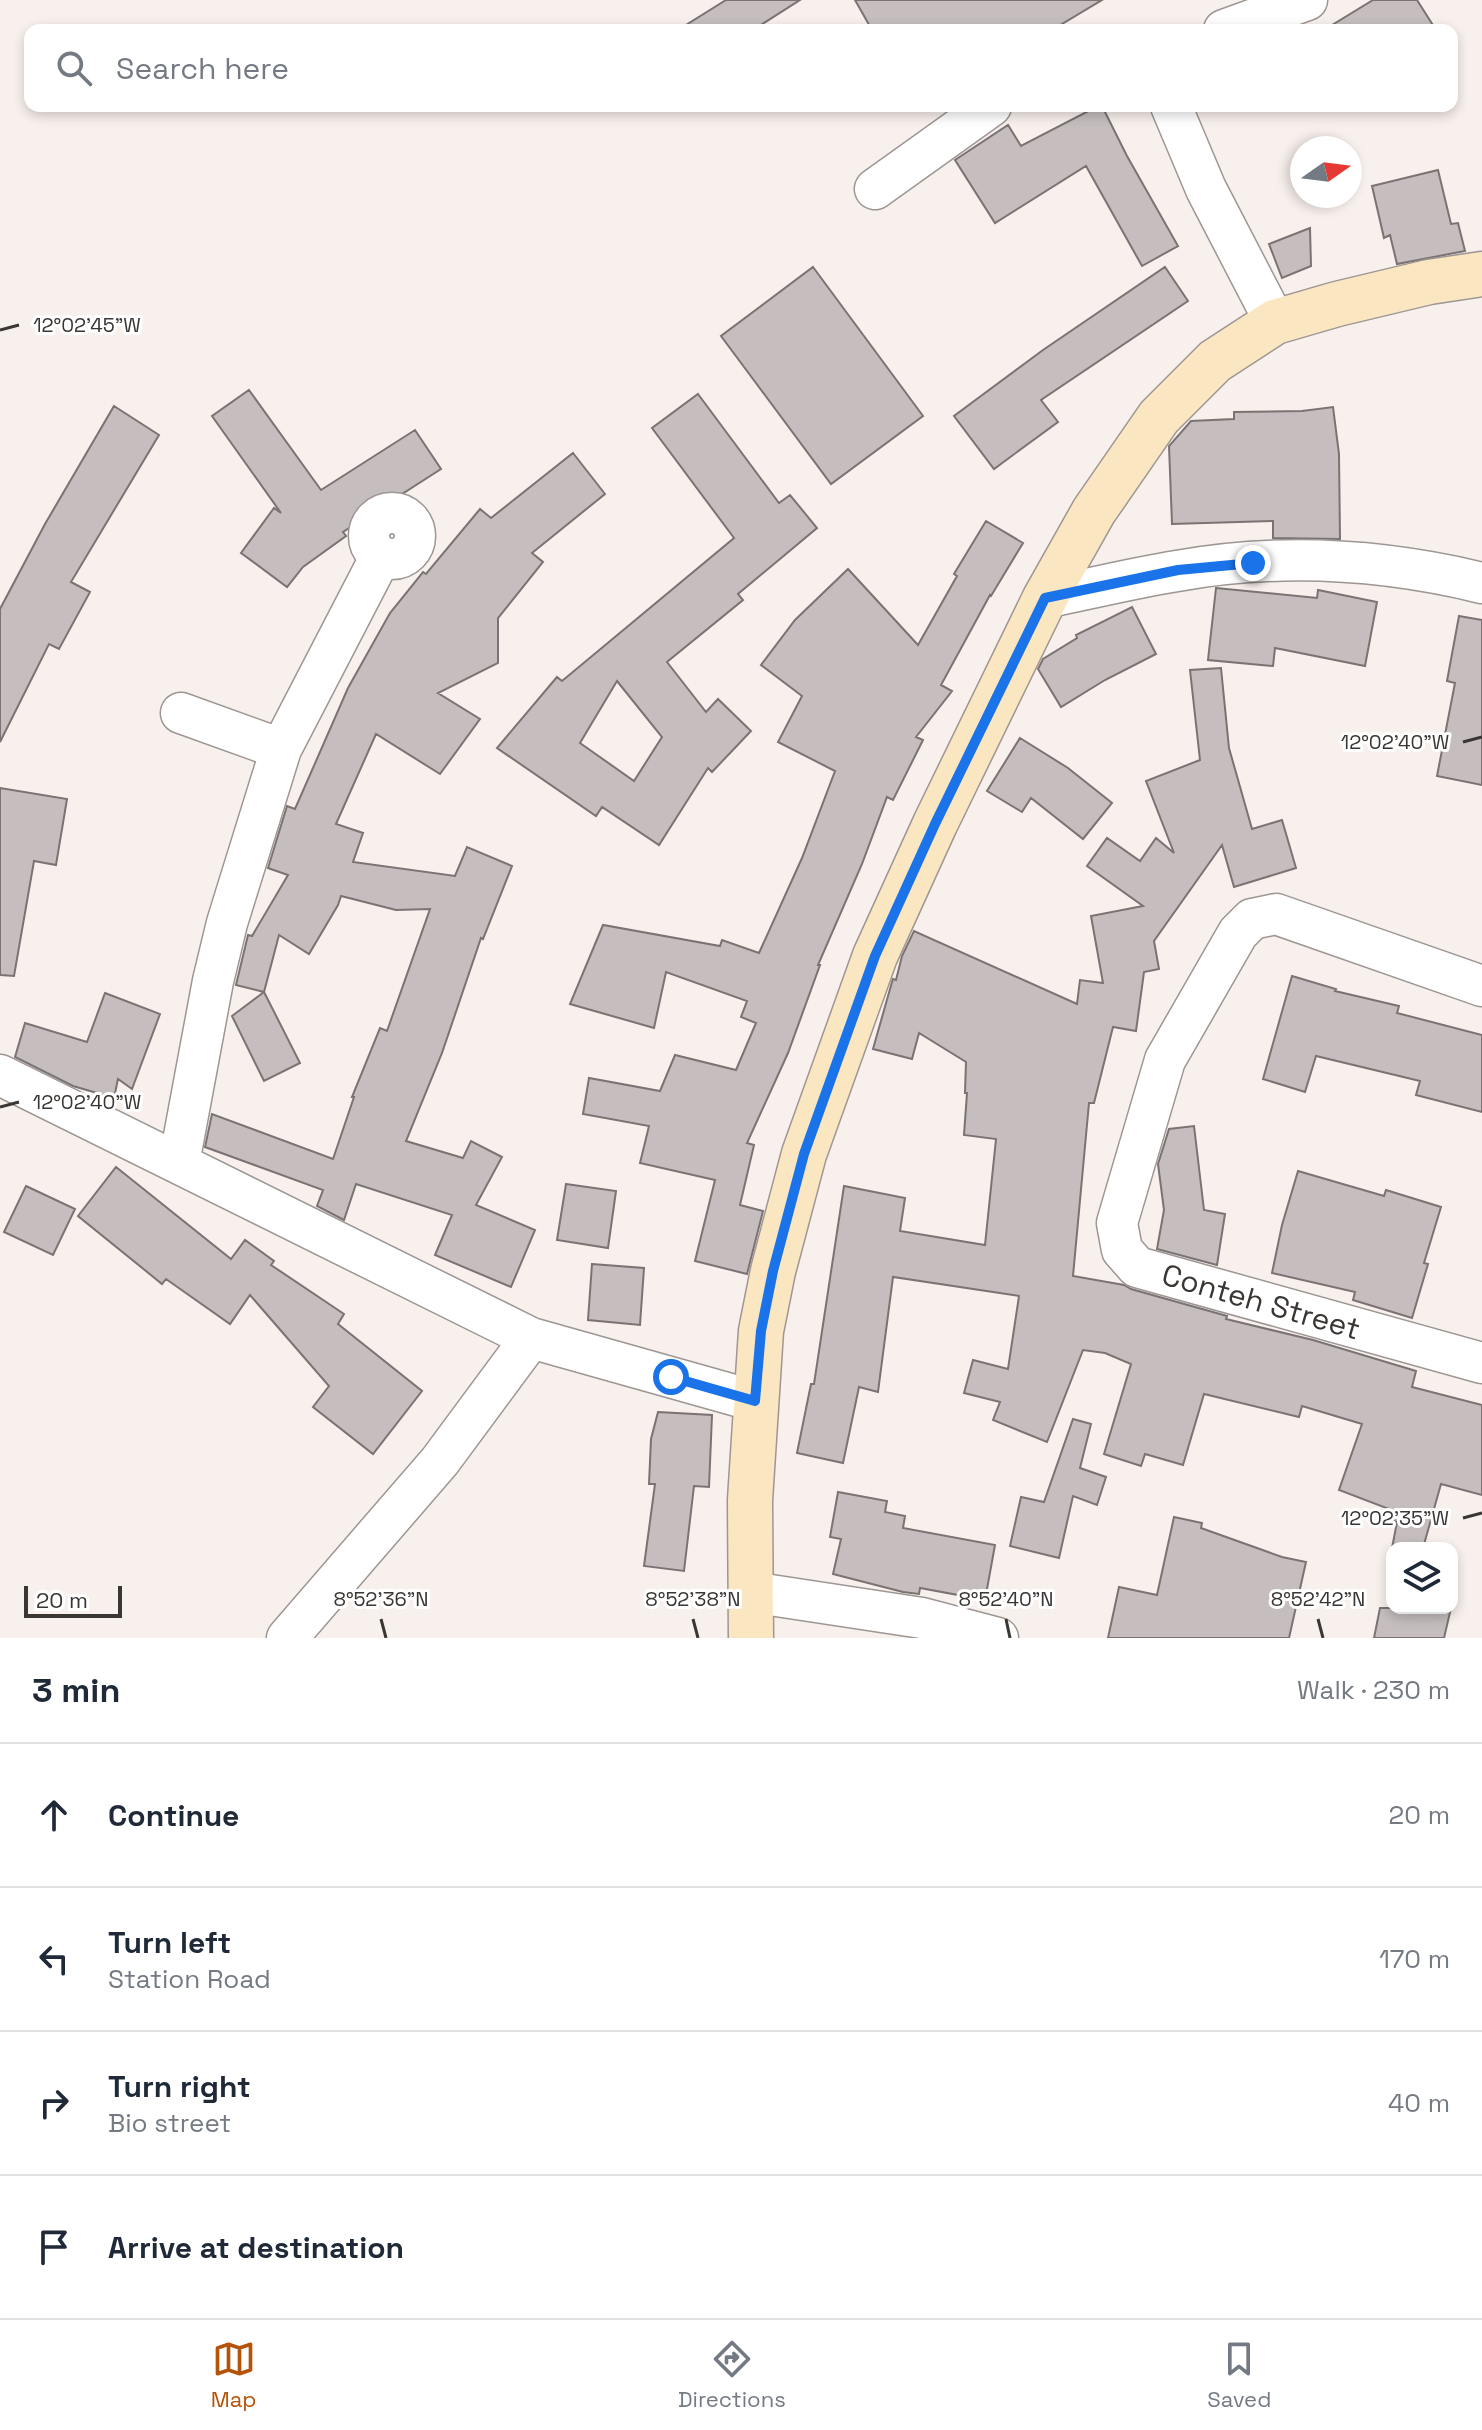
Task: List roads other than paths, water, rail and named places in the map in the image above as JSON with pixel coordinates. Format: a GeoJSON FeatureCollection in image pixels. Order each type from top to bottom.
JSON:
{"type":"FeatureCollection","features":[{"type":"Feature","properties":{"kind":"main road"},"geometry":{"type":"LineString","coordinates":[[751,1638],[750,1500],[761,1331],[800,1169],[870,970],[935,824],[1045,598],[1094,511],[1159,417],[1215,361],[1275,322],[1429,282],[1482,274]]}},
{"type":"Feature","properties":{"kind":"street"},"geometry":{"type":"LineString","coordinates":[[1241,24],[1307,0]]}},
{"type":"Feature","properties":{"kind":"street"},"geometry":{"type":"LineString","coordinates":[[875,189],[983,112]]}},
{"type":"Feature","properties":{"kind":"street"},"geometry":{"type":"LineString","coordinates":[[1174,112],[1206,189],[1275,322]]}},
{"type":"Feature","properties":{"kind":"street"},"geometry":{"type":"LineString","coordinates":[[179,1163],[227,923],[281,749],[381,556]]}},
{"type":"Feature","properties":{"kind":"street"},"geometry":{"type":"LineString","coordinates":[[1045,598],[1178,570],[1253,563],[1362,562],[1436,572],[1482,583]]}},
{"type":"Feature","properties":{"kind":"street"},"geometry":{"type":"LineString","coordinates":[[181,713],[281,749]]}},
{"type":"Feature","properties":{"kind":"street","name":"Conteh Street"},"geometry":{"type":"LineString","coordinates":[[1482,986],[1276,914],[1252,919],[1238,933],[1165,1060],[1117,1223],[1122,1250],[1137,1267],[1482,1363]]}},
{"type":"Feature","properties":{"kind":"street"},"geometry":{"type":"LineString","coordinates":[[0,1075],[531,1338],[755,1401]]}},
{"type":"Feature","properties":{"kind":"street"},"geometry":{"type":"LineString","coordinates":[[287,1638],[440,1461],[531,1338]]}},
{"type":"Feature","properties":{"kind":"street"},"geometry":{"type":"LineString","coordinates":[[750,1592],[922,1618],[998,1638]]}}]}
